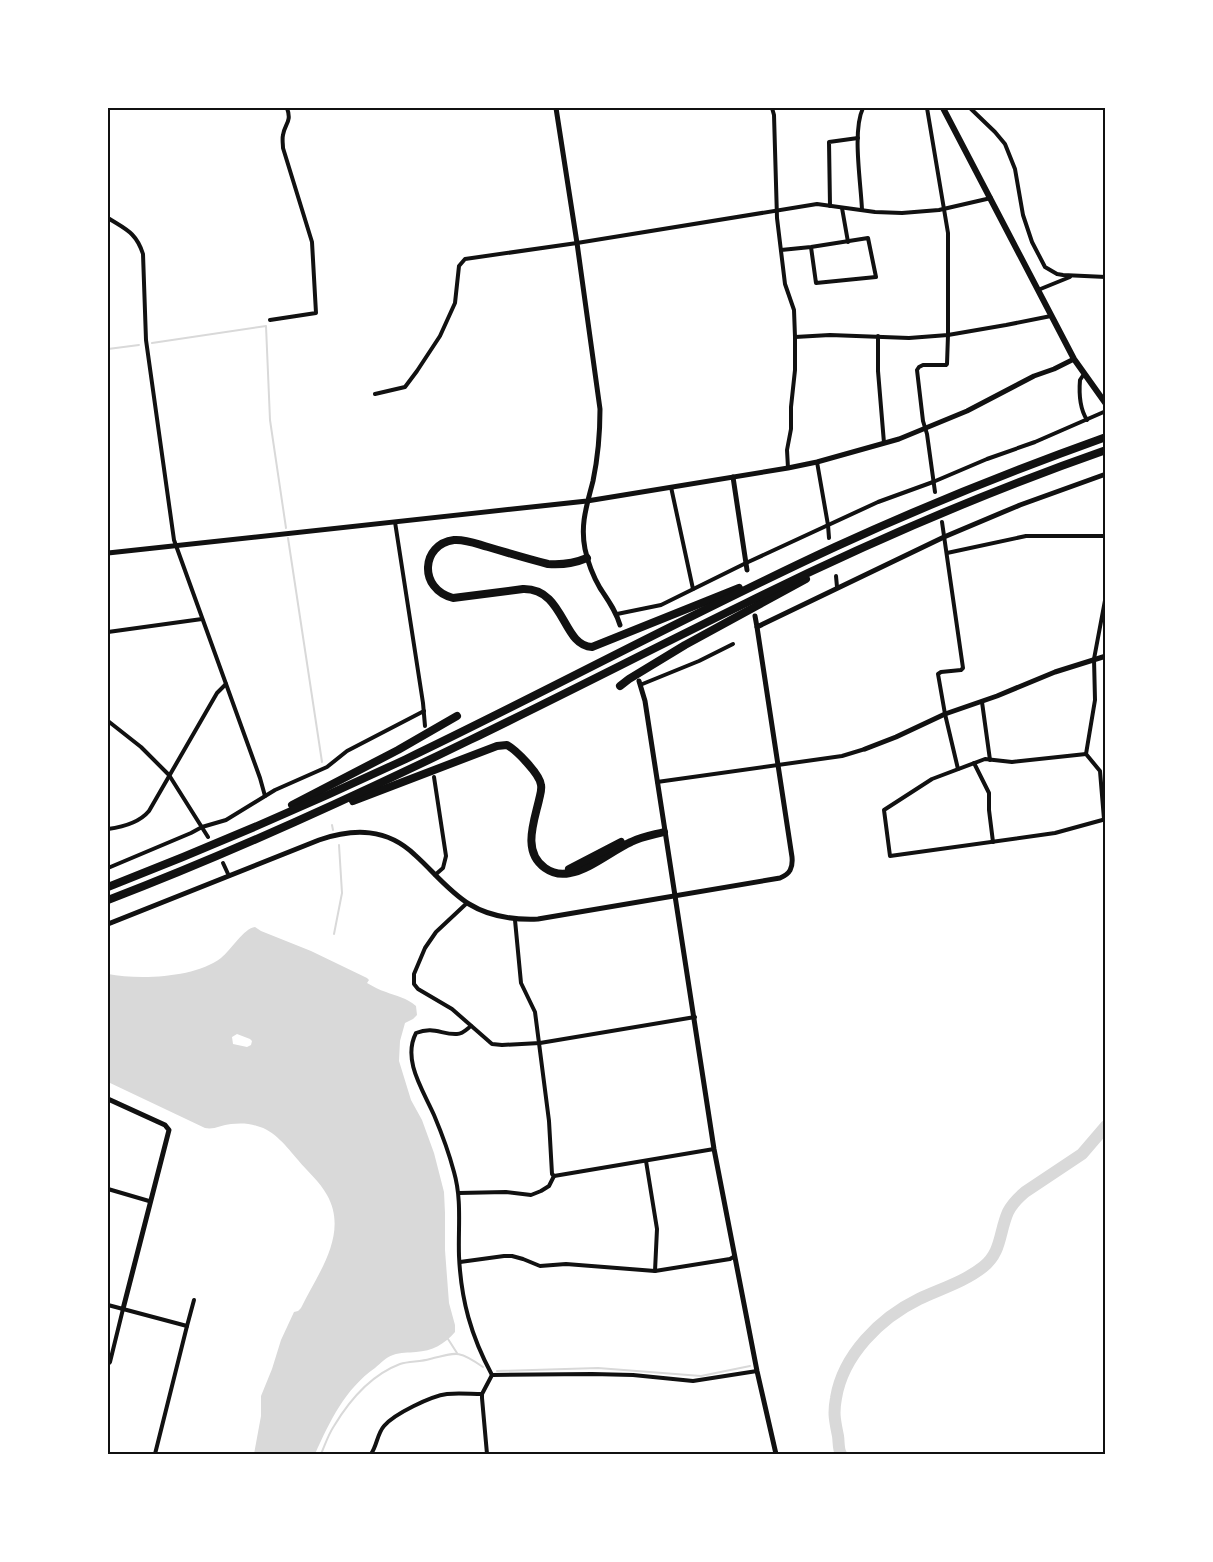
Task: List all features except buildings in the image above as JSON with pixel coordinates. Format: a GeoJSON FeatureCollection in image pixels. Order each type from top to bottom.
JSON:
{"type":"FeatureCollection","features":[{"type":"Feature","properties":{"kind":"highway"},"geometry":{"type":"LineString","coordinates":[[108,887],[224,840],[405,759],[783,572],[921,509],[988,481],[1106,437]]}},
{"type":"Feature","properties":{"kind":"highway"},"geometry":{"type":"LineString","coordinates":[[108,900],[229,852],[300,820],[471,740],[857,550],[992,492],[1106,450]]}},
{"type":"Feature","properties":{"kind":"highway"},"geometry":{"type":"LineString","coordinates":[[555,618],[545,600],[530,593],[460,602],[441,599],[431,591],[425,579],[424,565],[428,552],[432,546],[442,539],[460,536],[547,559],[587,558]]}},
{"type":"Feature","properties":{"kind":"highway"},"geometry":{"type":"LineString","coordinates":[[587,558],[579,561],[548,564],[469,542],[454,540],[436,549],[429,559],[428,572],[437,590],[453,598],[523,588],[541,592],[553,603],[579,642],[592,647],[719,595],[783,572]]}},
{"type":"Feature","properties":{"kind":"highway"},"geometry":{"type":"LineString","coordinates":[[620,686],[685,645],[857,550]]}},
{"type":"Feature","properties":{"kind":"highway"},"geometry":{"type":"LineString","coordinates":[[224,840],[398,750],[457,716]]}},
{"type":"Feature","properties":{"kind":"highway"},"geometry":{"type":"LineString","coordinates":[[300,820],[374,794],[430,771],[502,745],[507,745],[514,750],[540,781],[541,790],[532,833],[532,846],[538,862],[548,870],[564,874],[574,872],[633,841],[664,832]]}},
{"type":"Feature","properties":{"kind":"highway"},"geometry":{"type":"LineString","coordinates":[[547,785],[536,834],[536,845],[542,859],[555,868],[566,869],[576,866],[632,837],[664,832]]}},
{"type":"Feature","properties":{"kind":"main road"},"geometry":{"type":"LineString","coordinates":[[943,108],[1074,358],[1106,404]]}},
{"type":"Feature","properties":{"kind":"street"},"geometry":{"type":"LineString","coordinates":[[270,320],[316,313],[312,242],[284,148],[283,134],[290,115],[287,108]]}},
{"type":"Feature","properties":{"kind":"street"},"geometry":{"type":"LineString","coordinates":[[556,108],[600,409],[600,431],[596,461],[582,529],[587,558],[596,580],[617,614],[620,625]]}},
{"type":"Feature","properties":{"kind":"street"},"geometry":{"type":"LineString","coordinates":[[772,108],[774,115],[777,211],[781,250],[785,284],[794,310],[795,370],[791,429],[787,450],[788,468]]}},
{"type":"Feature","properties":{"kind":"street"},"geometry":{"type":"LineString","coordinates":[[862,210],[858,138],[859,122],[863,108]]}},
{"type":"Feature","properties":{"kind":"street"},"geometry":{"type":"LineString","coordinates":[[927,108],[948,233],[948,335],[946,365],[923,364],[918,368],[923,421],[926,429],[935,492]]}},
{"type":"Feature","properties":{"kind":"street"},"geometry":{"type":"LineString","coordinates":[[970,108],[995,132],[1007,149],[1015,169],[1027,229],[1045,267],[1057,274],[1106,277]]}},
{"type":"Feature","properties":{"kind":"street"},"geometry":{"type":"LineString","coordinates":[[830,206],[829,142],[858,138]]}},
{"type":"Feature","properties":{"kind":"street"},"geometry":{"type":"LineString","coordinates":[[375,394],[406,387],[417,371],[440,336],[455,303],[459,266],[465,259],[817,204],[902,213],[944,209],[990,198]]}},
{"type":"Feature","properties":{"kind":"street"},"geometry":{"type":"LineString","coordinates":[[842,208],[848,242]]}},
{"type":"Feature","properties":{"kind":"street"},"geometry":{"type":"LineString","coordinates":[[108,218],[128,230],[139,244],[143,254],[146,340],[176,546],[265,796]]}},
{"type":"Feature","properties":{"kind":"street"},"geometry":{"type":"LineString","coordinates":[[781,250],[868,238],[876,277],[816,283],[811,247]]}},
{"type":"Feature","properties":{"kind":"street"},"geometry":{"type":"LineString","coordinates":[[1038,290],[1073,276]]}},
{"type":"Feature","properties":{"kind":"street"},"geometry":{"type":"LineString","coordinates":[[795,337],[878,336],[909,338],[948,335],[1051,316]]}},
{"type":"Feature","properties":{"kind":"street"},"geometry":{"type":"LineString","coordinates":[[878,336],[878,371],[884,443]]}},
{"type":"Feature","properties":{"kind":"street"},"geometry":{"type":"LineString","coordinates":[[108,553],[587,501],[788,468],[817,462],[926,429],[967,411],[1034,376],[1054,369],[1074,358]]}},
{"type":"Feature","properties":{"kind":"street"},"geometry":{"type":"LineString","coordinates":[[1084,374],[1080,380],[1080,390],[1082,409],[1087,420]]}},
{"type":"Feature","properties":{"kind":"street"},"geometry":{"type":"LineString","coordinates":[[617,614],[661,605],[878,502],[1035,442],[1106,412]]}},
{"type":"Feature","properties":{"kind":"street"},"geometry":{"type":"LineString","coordinates":[[817,462],[829,538]]}},
{"type":"Feature","properties":{"kind":"street"},"geometry":{"type":"LineString","coordinates":[[757,627],[944,537],[1020,505],[1106,474]]}},
{"type":"Feature","properties":{"kind":"street"},"geometry":{"type":"LineString","coordinates":[[733,477],[747,570]]}},
{"type":"Feature","properties":{"kind":"street"},"geometry":{"type":"LineString","coordinates":[[671,487],[693,589]]}},
{"type":"Feature","properties":{"kind":"street"},"geometry":{"type":"LineString","coordinates":[[395,522],[425,726]]}},
{"type":"Feature","properties":{"kind":"street"},"geometry":{"type":"LineString","coordinates":[[942,522],[963,668],[938,674],[958,769]]}},
{"type":"Feature","properties":{"kind":"street"},"geometry":{"type":"LineString","coordinates":[[946,553],[1026,536],[1106,536]]}},
{"type":"Feature","properties":{"kind":"street"},"geometry":{"type":"LineString","coordinates":[[836,576],[838,588]]}},
{"type":"Feature","properties":{"kind":"street"},"geometry":{"type":"LineString","coordinates":[[1086,754],[1012,762],[985,759],[932,779],[884,810],[890,856],[1055,833],[1105,819],[1100,771],[1086,754],[1094,700],[1094,659],[1106,595]]}},
{"type":"Feature","properties":{"kind":"street"},"geometry":{"type":"LineString","coordinates":[[108,924],[332,836],[356,832],[378,834],[400,843],[416,855],[435,875],[467,903],[498,916],[515,920],[538,919],[780,878],[791,870],[792,857],[755,616]]}},
{"type":"Feature","properties":{"kind":"street"},"geometry":{"type":"LineString","coordinates":[[108,632],[202,619]]}},
{"type":"Feature","properties":{"kind":"street"},"geometry":{"type":"LineString","coordinates":[[733,644],[699,661],[639,683],[645,701],[714,1149],[776,1454]]}},
{"type":"Feature","properties":{"kind":"street"},"geometry":{"type":"LineString","coordinates":[[657,782],[842,756],[896,737],[945,714],[982,702],[1055,672],[1106,656]]}},
{"type":"Feature","properties":{"kind":"street"},"geometry":{"type":"LineString","coordinates":[[108,829],[131,823],[145,816],[217,693],[226,684]]}},
{"type":"Feature","properties":{"kind":"street"},"geometry":{"type":"LineString","coordinates":[[982,702],[990,760]]}},
{"type":"Feature","properties":{"kind":"street"},"geometry":{"type":"LineString","coordinates":[[108,868],[202,827],[226,820],[265,796],[328,767],[347,751],[424,711]]}},
{"type":"Feature","properties":{"kind":"street"},"geometry":{"type":"LineString","coordinates":[[108,721],[141,746],[170,775],[208,837]]}},
{"type":"Feature","properties":{"kind":"street"},"geometry":{"type":"LineString","coordinates":[[974,763],[989,792],[993,842]]}},
{"type":"Feature","properties":{"kind":"street"},"geometry":{"type":"LineString","coordinates":[[434,777],[446,856],[443,868],[435,875]]}},
{"type":"Feature","properties":{"kind":"street"},"geometry":{"type":"LineString","coordinates":[[222,863],[229,876]]}},
{"type":"Feature","properties":{"kind":"street"},"geometry":{"type":"LineString","coordinates":[[467,903],[436,932],[418,961],[413,980],[418,989],[452,1009],[492,1044],[540,1043],[695,1018]]}},
{"type":"Feature","properties":{"kind":"street"},"geometry":{"type":"LineString","coordinates":[[459,1193],[506,1192],[531,1194],[549,1186],[554,1176],[552,1174],[549,1121],[540,1043],[535,1012],[521,983],[515,920]]}},
{"type":"Feature","properties":{"kind":"street"},"geometry":{"type":"LineString","coordinates":[[471,1026],[464,1032],[457,1034],[432,1030],[416,1033],[411,1050],[415,1074],[443,1138],[455,1173],[459,1193],[460,1262],[463,1297],[480,1353],[492,1375]]}},
{"type":"Feature","properties":{"kind":"street"},"geometry":{"type":"LineString","coordinates":[[108,1099],[168,1127],[169,1130],[108,1364]]}},
{"type":"Feature","properties":{"kind":"street"},"geometry":{"type":"LineString","coordinates":[[554,1176],[646,1162],[714,1149]]}},
{"type":"Feature","properties":{"kind":"street"},"geometry":{"type":"LineString","coordinates":[[646,1162],[656,1229],[654,1271]]}},
{"type":"Feature","properties":{"kind":"street"},"geometry":{"type":"LineString","coordinates":[[108,1189],[149,1201]]}},
{"type":"Feature","properties":{"kind":"street"},"geometry":{"type":"LineString","coordinates":[[460,1262],[512,1256],[540,1266],[566,1264],[654,1271],[730,1259],[736,1256]]}},
{"type":"Feature","properties":{"kind":"street"},"geometry":{"type":"LineString","coordinates":[[155,1454],[194,1300]]}},
{"type":"Feature","properties":{"kind":"street"},"geometry":{"type":"LineString","coordinates":[[108,1305],[187,1326]]}},
{"type":"Feature","properties":{"kind":"street"},"geometry":{"type":"LineString","coordinates":[[492,1375],[592,1374],[693,1381],[758,1371]]}},
{"type":"Feature","properties":{"kind":"street"},"geometry":{"type":"LineString","coordinates":[[487,1454],[482,1394],[492,1375]]}},
{"type":"Feature","properties":{"kind":"street"},"geometry":{"type":"LineString","coordinates":[[371,1454],[382,1430],[399,1414],[420,1403],[446,1394],[482,1394]]}},
{"type":"Feature","properties":{"kind":"shaded area"},"geometry":{"type":"Polygon","coordinates":[[[255,927],[311,951],[367,978],[369,980],[367,983],[376,988],[405,999],[416,1006],[417,1015],[405,1023],[400,1041],[399,1061],[411,1100],[422,1120],[434,1153],[444,1192],[445,1250],[449,1303],[455,1332],[447,1340],[433,1348],[390,1356],[364,1376],[339,1406],[315,1454],[254,1454],[261,1416],[261,1396],[281,1340],[294,1312],[301,1308],[329,1253],[333,1239],[335,1224],[333,1210],[327,1195],[285,1145],[269,1131],[251,1124],[241,1123],[205,1128],[108,1082],[108,974],[151,977],[197,970],[221,958],[251,928],[255,927]],[[237,1034],[232,1037],[233,1044],[247,1047],[251,1045],[252,1041],[237,1034]]]}},
{"type":"Feature","properties":{"kind":"waterway"},"geometry":{"type":"LineString","coordinates":[[152,343],[266,326],[270,420],[286,528]]}},
{"type":"Feature","properties":{"kind":"waterway"},"geometry":{"type":"LineString","coordinates":[[108,349],[139,345]]}},
{"type":"Feature","properties":{"kind":"waterway"},"geometry":{"type":"LineString","coordinates":[[288,538],[322,762]]}},
{"type":"Feature","properties":{"kind":"waterway"},"geometry":{"type":"LineString","coordinates":[[332,825],[333,830]]}},
{"type":"Feature","properties":{"kind":"waterway"},"geometry":{"type":"LineString","coordinates":[[334,934],[342,893],[339,845]]}},
{"type":"Feature","properties":{"kind":"waterway"},"geometry":{"type":"LineString","coordinates":[[841,1454],[835,1417],[836,1398],[846,1367],[855,1353],[877,1327],[891,1316],[919,1299],[960,1281],[983,1267],[994,1255],[1005,1219],[1015,1201],[1025,1192],[1082,1154],[1106,1126]]}},
{"type":"Feature","properties":{"kind":"waterway"},"geometry":{"type":"LineString","coordinates":[[448,1339],[457,1353]]}},
{"type":"Feature","properties":{"kind":"waterway"},"geometry":{"type":"LineString","coordinates":[[321,1454],[332,1429],[354,1398],[370,1382],[389,1369],[403,1363],[452,1354],[463,1355],[483,1367]]}},
{"type":"Feature","properties":{"kind":"waterway"},"geometry":{"type":"LineString","coordinates":[[497,1371],[598,1368],[701,1376],[750,1366]]}}]}
